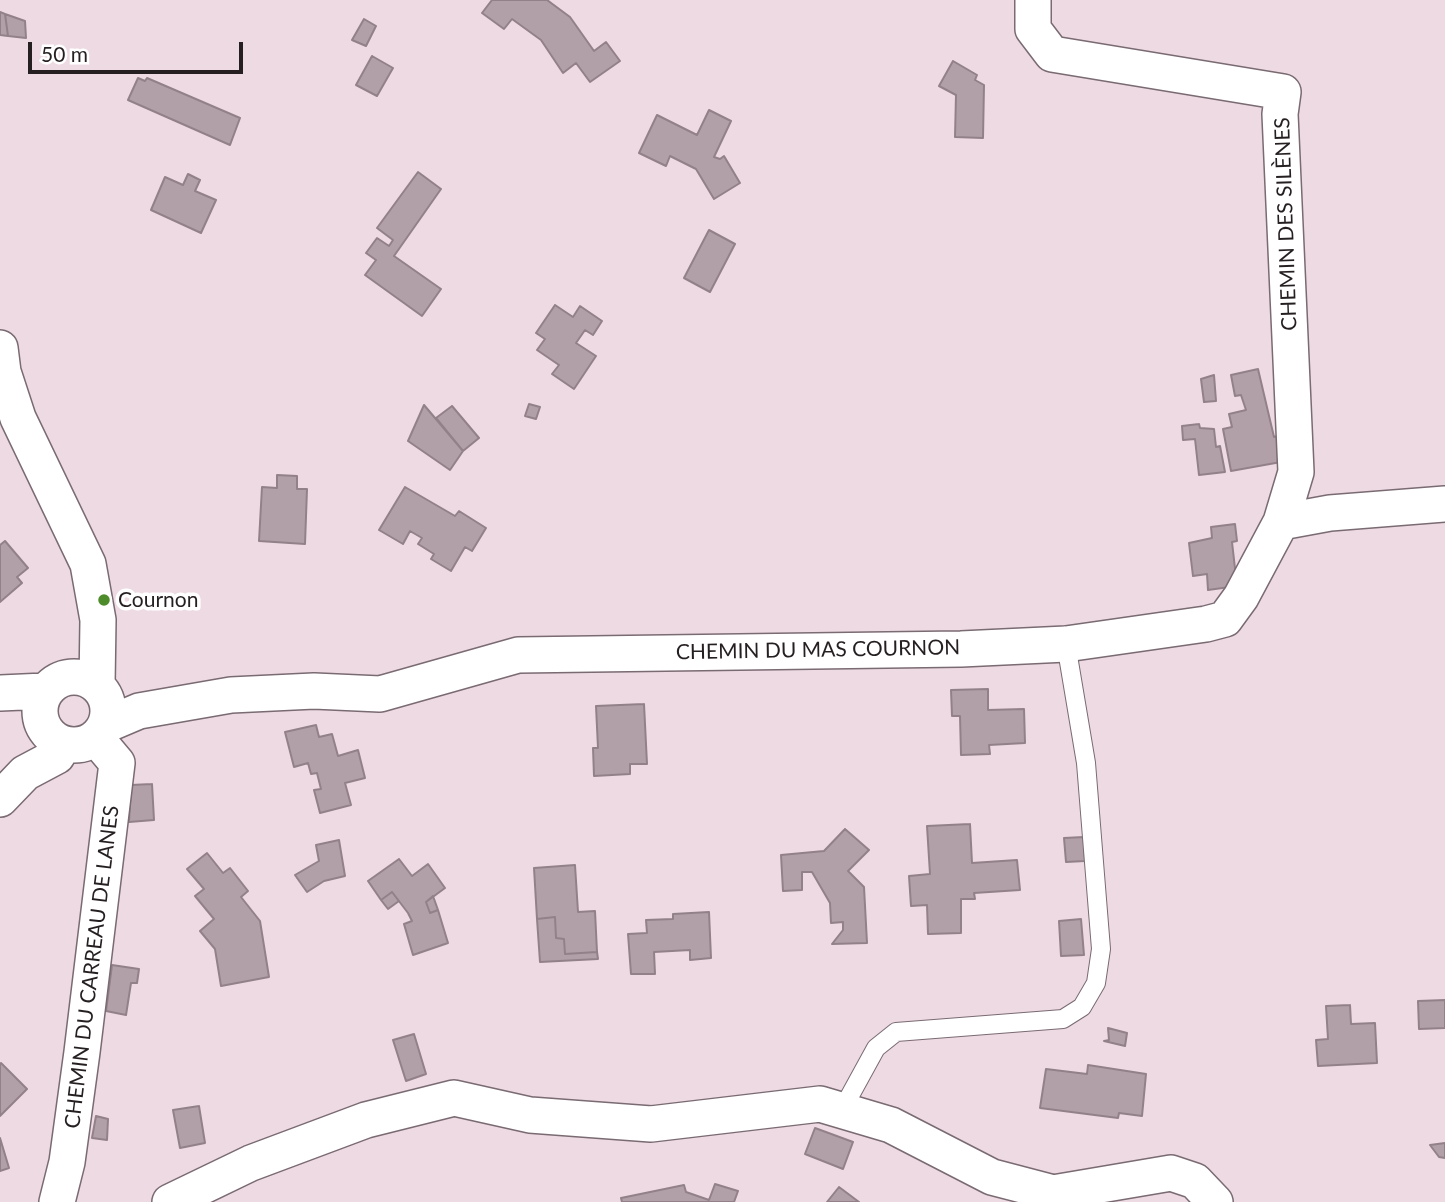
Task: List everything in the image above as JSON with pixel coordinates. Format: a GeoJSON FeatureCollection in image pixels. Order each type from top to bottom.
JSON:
{"type":"FeatureCollection","features":[{"type":"Feature","properties":{"kind":"street","name":"CHEMIN DES SILÈNES"},"geometry":{"type":"LineString","coordinates":[[1033,0],[1033,29],[1052,54],[1283,92],[1280,114],[1296,472],[1281,522]]}},
{"type":"Feature","properties":{"kind":"street"},"geometry":{"type":"LineString","coordinates":[[0,348],[3,372],[18,418],[88,564],[97,620],[74,712],[57,756],[25,773],[0,799]]}},
{"type":"Feature","properties":{"kind":"street"},"geometry":{"type":"LineString","coordinates":[[1281,522],[1330,513],[1445,504]]}},
{"type":"Feature","properties":{"kind":"street","name":"CHEMIN DU MAS COURNON"},"geometry":{"type":"LineString","coordinates":[[74,712],[139,711],[231,695],[314,691],[380,694],[518,655],[961,649],[1066,644],[1206,624],[1225,619],[1241,597],[1281,522]]}},
{"type":"Feature","properties":{"kind":"street"},"geometry":{"type":"LineString","coordinates":[[3,694],[74,712]]}},
{"type":"Feature","properties":{"kind":"street","name":"CHEMIN DU CARREAU DE LANES"},"geometry":{"type":"LineString","coordinates":[[57,1202],[67,1162],[117,763],[74,712]]}},
{"type":"Feature","properties":{"kind":"street"},"geometry":{"type":"LineString","coordinates":[[170,1202],[251,1163],[366,1120],[454,1098],[530,1115],[651,1124],[820,1104],[891,1125],[992,1177],[1053,1193],[1171,1173],[1195,1181],[1215,1202]]}},
{"type":"Feature","properties":{"kind":"lane"},"geometry":{"type":"LineString","coordinates":[[842,1110],[876,1048],[895,1032],[1063,1019],[1082,1007],[1096,983],[1101,949],[1087,776],[1066,644]]}},
{"type":"Feature","properties":{"kind":"building"},"geometry":{"type":"Polygon","coordinates":[[[492,0],[547,0],[570,17],[594,51],[606,42],[620,61],[590,82],[576,63],[563,73],[541,40],[512,19],[504,29],[482,13],[492,0]]]}},
{"type":"Feature","properties":{"kind":"building"},"geometry":{"type":"Polygon","coordinates":[[[0,12],[5,14],[8,36],[0,35],[0,12]]]}},
{"type":"Feature","properties":{"kind":"building"},"geometry":{"type":"Polygon","coordinates":[[[5,14],[25,21],[26,38],[8,36],[5,14]]]}},
{"type":"Feature","properties":{"kind":"building"},"geometry":{"type":"Polygon","coordinates":[[[364,19],[376,26],[366,46],[352,40],[364,19]]]}},
{"type":"Feature","properties":{"kind":"building"},"geometry":{"type":"Polygon","coordinates":[[[372,56],[393,68],[377,96],[356,85],[372,56]]]}},
{"type":"Feature","properties":{"kind":"building"},"geometry":{"type":"Polygon","coordinates":[[[953,61],[977,75],[975,80],[984,85],[983,138],[955,137],[956,95],[939,86],[953,61]]]}},
{"type":"Feature","properties":{"kind":"building"},"geometry":{"type":"Polygon","coordinates":[[[138,78],[145,81],[147,78],[240,118],[230,145],[128,100],[138,78]]]}},
{"type":"Feature","properties":{"kind":"building"},"geometry":{"type":"Polygon","coordinates":[[[709,110],[731,121],[714,157],[720,159],[724,156],[740,183],[714,199],[696,169],[670,156],[666,166],[639,153],[657,115],[697,135],[709,110]]]}},
{"type":"Feature","properties":{"kind":"building"},"geometry":{"type":"Polygon","coordinates":[[[418,172],[441,189],[394,256],[441,289],[422,316],[365,275],[376,260],[366,253],[377,238],[389,246],[393,240],[377,228],[418,172]]]}},
{"type":"Feature","properties":{"kind":"building"},"geometry":{"type":"Polygon","coordinates":[[[188,174],[200,180],[195,191],[216,200],[201,233],[151,210],[165,177],[183,185],[188,174]]]}},
{"type":"Feature","properties":{"kind":"building"},"geometry":{"type":"Polygon","coordinates":[[[709,230],[735,244],[710,292],[684,278],[709,230]]]}},
{"type":"Feature","properties":{"kind":"building"},"geometry":{"type":"Polygon","coordinates":[[[555,305],[573,317],[580,306],[602,321],[593,335],[585,330],[576,343],[596,356],[574,389],[552,374],[559,365],[537,350],[545,339],[536,333],[555,305]]]}},
{"type":"Feature","properties":{"kind":"building"},"geometry":{"type":"Polygon","coordinates":[[[1258,369],[1274,437],[1278,436],[1281,462],[1231,471],[1223,429],[1232,427],[1229,414],[1246,410],[1241,395],[1235,396],[1231,375],[1258,369]]]}},
{"type":"Feature","properties":{"kind":"building"},"geometry":{"type":"Polygon","coordinates":[[[1214,375],[1216,401],[1204,402],[1201,379],[1214,375]]]}},
{"type":"Feature","properties":{"kind":"building"},"geometry":{"type":"Polygon","coordinates":[[[529,404],[540,407],[536,419],[525,416],[529,404]]]}},
{"type":"Feature","properties":{"kind":"building"},"geometry":{"type":"Polygon","coordinates":[[[424,405],[463,451],[450,470],[408,441],[424,405]]]}},
{"type":"Feature","properties":{"kind":"building"},"geometry":{"type":"Polygon","coordinates":[[[452,406],[479,438],[463,451],[436,418],[452,406]]]}},
{"type":"Feature","properties":{"kind":"building"},"geometry":{"type":"Polygon","coordinates":[[[1199,424],[1200,428],[1214,429],[1216,447],[1220,446],[1225,472],[1199,475],[1195,439],[1183,440],[1182,426],[1199,424]]]}},
{"type":"Feature","properties":{"kind":"building"},"geometry":{"type":"Polygon","coordinates":[[[277,475],[297,476],[297,489],[307,489],[305,544],[259,541],[262,487],[277,488],[277,475]]]}},
{"type":"Feature","properties":{"kind":"building"},"geometry":{"type":"Polygon","coordinates":[[[405,487],[455,516],[459,511],[486,528],[472,551],[465,547],[451,571],[431,559],[434,554],[418,544],[422,538],[410,531],[403,544],[379,530],[405,487]]]}},
{"type":"Feature","properties":{"kind":"building"},"geometry":{"type":"Polygon","coordinates":[[[1235,524],[1237,541],[1232,542],[1237,586],[1208,590],[1207,574],[1193,576],[1189,543],[1212,538],[1211,527],[1235,524]]]}},
{"type":"Feature","properties":{"kind":"building"},"geometry":{"type":"Polygon","coordinates":[[[5,541],[28,568],[17,577],[22,583],[0,602],[0,545],[5,541]]]}},
{"type":"Feature","properties":{"kind":"building"},"geometry":{"type":"Polygon","coordinates":[[[988,689],[988,710],[1024,709],[1025,743],[989,745],[990,754],[961,755],[960,716],[952,716],[951,690],[988,689]]]}},
{"type":"Feature","properties":{"kind":"building"},"geometry":{"type":"Polygon","coordinates":[[[644,704],[647,764],[630,764],[630,774],[594,776],[593,748],[598,748],[596,706],[644,704]]]}},
{"type":"Feature","properties":{"kind":"building"},"geometry":{"type":"Polygon","coordinates":[[[316,725],[319,737],[332,734],[338,756],[358,750],[365,778],[345,783],[351,805],[320,813],[314,790],[321,789],[317,773],[311,774],[308,763],[294,767],[285,732],[316,725]]]}},
{"type":"Feature","properties":{"kind":"building"},"geometry":{"type":"Polygon","coordinates":[[[152,784],[154,820],[129,822],[131,785],[152,784]]]}},
{"type":"Feature","properties":{"kind":"building"},"geometry":{"type":"Polygon","coordinates":[[[970,824],[972,863],[1017,860],[1020,890],[974,893],[975,899],[961,899],[961,933],[928,934],[927,905],[911,906],[909,876],[930,874],[927,826],[970,824]]]}},
{"type":"Feature","properties":{"kind":"building"},"geometry":{"type":"Polygon","coordinates":[[[845,829],[869,850],[848,871],[864,887],[867,943],[832,944],[843,930],[843,922],[831,923],[830,903],[812,872],[802,872],[802,890],[783,891],[781,855],[824,851],[845,829]]]}},
{"type":"Feature","properties":{"kind":"building"},"geometry":{"type":"Polygon","coordinates":[[[1084,837],[1085,861],[1066,862],[1064,838],[1084,837]]]}},
{"type":"Feature","properties":{"kind":"building"},"geometry":{"type":"Polygon","coordinates":[[[339,840],[345,876],[324,881],[307,892],[295,875],[319,861],[316,845],[339,840]]]}},
{"type":"Feature","properties":{"kind":"building"},"geometry":{"type":"Polygon","coordinates":[[[207,853],[223,873],[230,868],[248,891],[241,897],[260,921],[269,977],[221,986],[215,949],[200,931],[214,919],[195,896],[204,889],[187,869],[207,853]]]}},
{"type":"Feature","properties":{"kind":"building"},"geometry":{"type":"Polygon","coordinates":[[[399,859],[412,876],[428,864],[445,888],[426,902],[430,913],[438,910],[448,943],[413,955],[404,924],[412,921],[408,913],[392,892],[381,900],[368,881],[399,859]]]}},
{"type":"Feature","properties":{"kind":"building"},"geometry":{"type":"Polygon","coordinates":[[[575,865],[578,912],[595,911],[597,952],[565,954],[564,939],[556,938],[555,917],[537,919],[534,868],[575,865]]]}},
{"type":"Feature","properties":{"kind":"building"},"geometry":{"type":"Polygon","coordinates":[[[392,892],[399,901],[388,909],[381,900],[392,892]]]}},
{"type":"Feature","properties":{"kind":"building"},"geometry":{"type":"Polygon","coordinates":[[[433,896],[438,910],[430,913],[426,902],[433,896]]]}},
{"type":"Feature","properties":{"kind":"building"},"geometry":{"type":"Polygon","coordinates":[[[709,912],[711,958],[690,960],[690,950],[654,952],[655,974],[631,974],[628,934],[647,933],[646,920],[673,919],[673,914],[709,912]]]}},
{"type":"Feature","properties":{"kind":"building"},"geometry":{"type":"Polygon","coordinates":[[[555,917],[556,938],[564,939],[565,954],[597,952],[598,959],[540,962],[537,919],[555,917]]]}},
{"type":"Feature","properties":{"kind":"building"},"geometry":{"type":"Polygon","coordinates":[[[1081,919],[1084,955],[1061,956],[1059,921],[1081,919]]]}},
{"type":"Feature","properties":{"kind":"building"},"geometry":{"type":"Polygon","coordinates":[[[112,965],[139,969],[137,983],[131,983],[126,1015],[106,1011],[112,965]]]}},
{"type":"Feature","properties":{"kind":"building"},"geometry":{"type":"Polygon","coordinates":[[[1445,1000],[1445,1028],[1419,1029],[1418,1001],[1445,1000]]]}},
{"type":"Feature","properties":{"kind":"building"},"geometry":{"type":"Polygon","coordinates":[[[1350,1005],[1351,1024],[1375,1023],[1377,1063],[1318,1066],[1316,1040],[1328,1039],[1326,1006],[1350,1005]]]}},
{"type":"Feature","properties":{"kind":"building"},"geometry":{"type":"Polygon","coordinates":[[[1108,1028],[1127,1033],[1125,1046],[1104,1041],[1109,1040],[1108,1028]]]}},
{"type":"Feature","properties":{"kind":"building"},"geometry":{"type":"Polygon","coordinates":[[[414,1034],[426,1074],[406,1081],[393,1040],[414,1034]]]}},
{"type":"Feature","properties":{"kind":"building"},"geometry":{"type":"Polygon","coordinates":[[[0,1064],[27,1089],[0,1116],[0,1064]]]}},
{"type":"Feature","properties":{"kind":"building"},"geometry":{"type":"Polygon","coordinates":[[[1088,1065],[1146,1074],[1142,1116],[1119,1113],[1118,1118],[1040,1108],[1046,1069],[1087,1074],[1088,1065]]]}},
{"type":"Feature","properties":{"kind":"building"},"geometry":{"type":"Polygon","coordinates":[[[199,1106],[205,1143],[180,1148],[173,1110],[199,1106]]]}},
{"type":"Feature","properties":{"kind":"building"},"geometry":{"type":"Polygon","coordinates":[[[96,1116],[108,1119],[107,1140],[92,1138],[96,1116]]]}},
{"type":"Feature","properties":{"kind":"building"},"geometry":{"type":"Polygon","coordinates":[[[815,1128],[853,1142],[843,1169],[805,1154],[815,1128]]]}},
{"type":"Feature","properties":{"kind":"building"},"geometry":{"type":"Polygon","coordinates":[[[0,1138],[9,1168],[0,1171],[0,1138]]]}},
{"type":"Feature","properties":{"kind":"building"},"geometry":{"type":"Polygon","coordinates":[[[1445,1143],[1445,1158],[1439,1157],[1430,1145],[1445,1143]]]}},
{"type":"Feature","properties":{"kind":"building"},"geometry":{"type":"Polygon","coordinates":[[[715,1184],[738,1191],[734,1202],[622,1202],[621,1198],[684,1185],[686,1192],[709,1200],[715,1184]]]}},
{"type":"Feature","properties":{"kind":"building"},"geometry":{"type":"Polygon","coordinates":[[[839,1187],[859,1202],[827,1202],[839,1187]]]}},
{"type":"Feature","properties":{"kind":"place","name":"Cournon"},"geometry":{"type":"Point","coordinates":[104,600]}}]}
